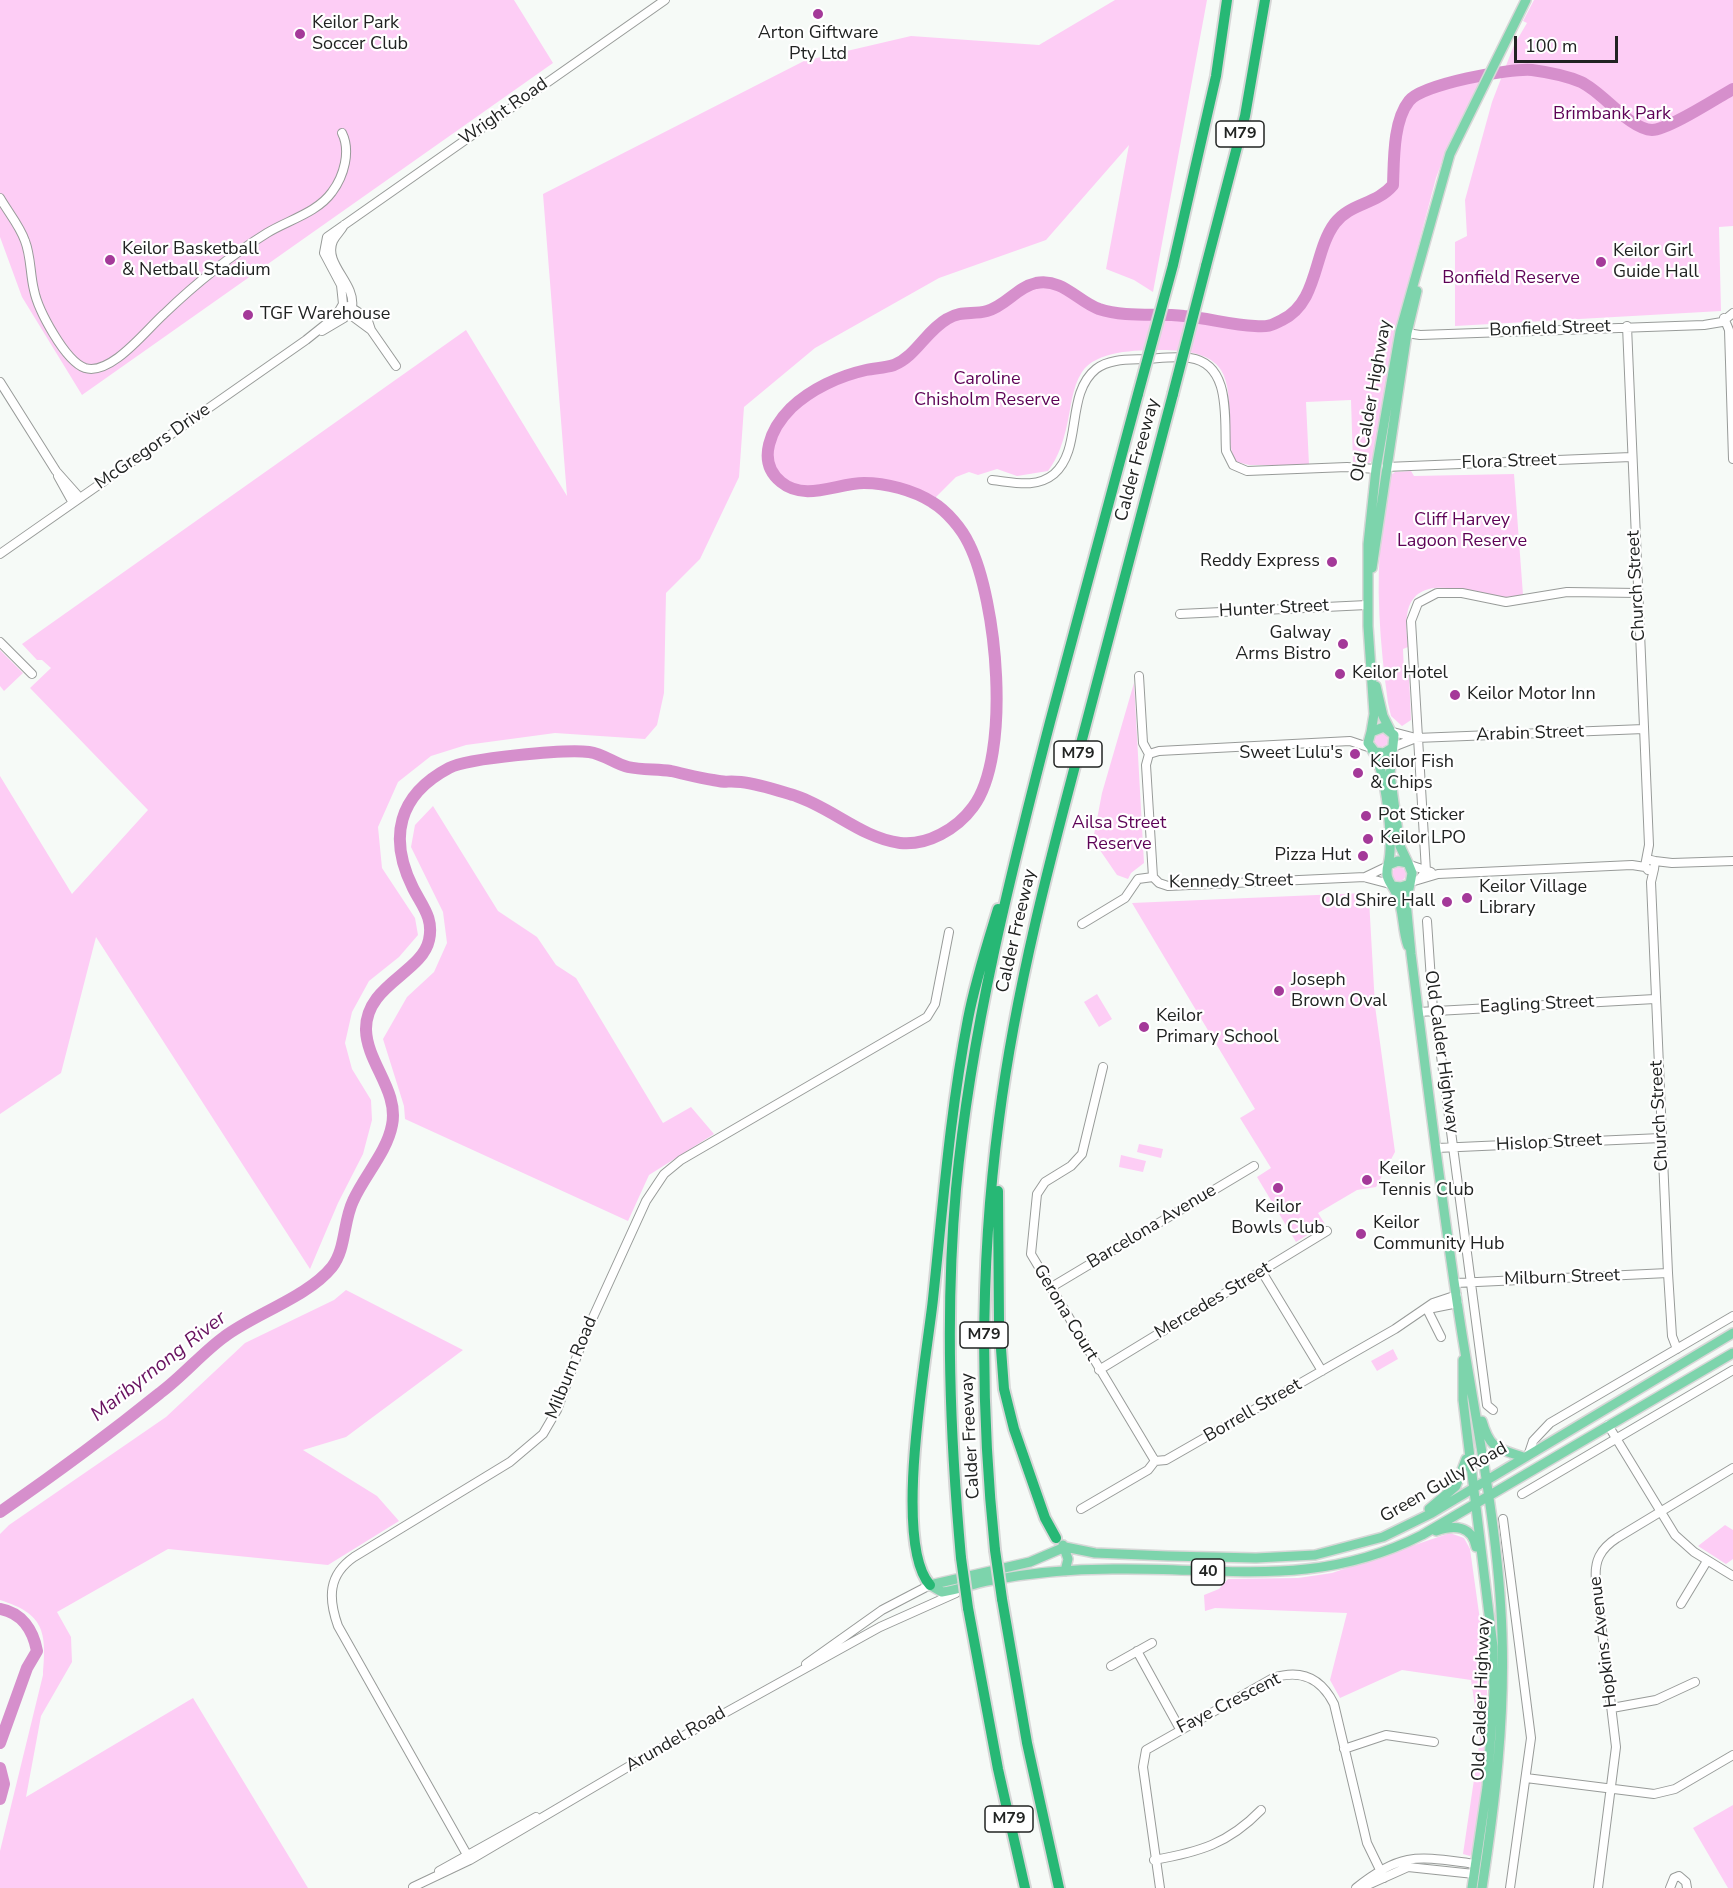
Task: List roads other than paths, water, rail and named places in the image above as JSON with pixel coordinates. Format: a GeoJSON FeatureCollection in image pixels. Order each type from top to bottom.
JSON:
{"type":"FeatureCollection","features":[{"type":"Feature","properties":{"kind":"highway","name":"Calder Freeway"},"geometry":{"type":"LineString","coordinates":[[1025,1888],[998,1769],[968,1608],[962,1558],[950,1409],[950,1305],[956,1189],[978,1030],[1016,852],[1173,265],[1216,76],[1227,0]]}},
{"type":"Feature","properties":{"kind":"highway","name":"Calder Freeway"},"geometry":{"type":"LineString","coordinates":[[1059,1888],[1027,1743],[1002,1599],[995,1550],[986,1435],[985,1290],[999,1119],[1019,993],[1048,870],[1245,116],[1264,0]]}},
{"type":"Feature","properties":{"kind":"highway"},"geometry":{"type":"LineString","coordinates":[[930,1585],[922,1573],[918,1554],[913,1465],[942,1192],[968,1016],[1016,852]]}},
{"type":"Feature","properties":{"kind":"highway"},"geometry":{"type":"LineString","coordinates":[[999,1119],[997,1216],[999,1322],[1004,1389],[1014,1429],[1045,1518],[1056,1538]]}},
{"type":"Feature","properties":{"kind":"main road","name":"Old Calder Highway"},"geometry":{"type":"LineString","coordinates":[[1370,733],[1374,714],[1367,586],[1381,468],[1404,332],[1440,184],[1450,154],[1526,0]]}},
{"type":"Feature","properties":{"kind":"main road","name":"Old Calder Highway"},"geometry":{"type":"LineString","coordinates":[[1373,678],[1383,716],[1391,731]]}},
{"type":"Feature","properties":{"kind":"main road"},"geometry":{"type":"LineString","coordinates":[[1380,727],[1391,731],[1395,740],[1389,765],[1399,840],[1412,873],[1410,883],[1401,887],[1391,885],[1386,876],[1391,846],[1382,774],[1372,749],[1370,733],[1380,727]]}},
{"type":"Feature","properties":{"kind":"main road"},"geometry":{"type":"LineString","coordinates":[[1372,749],[1384,753],[1393,748]]}},
{"type":"Feature","properties":{"kind":"main road"},"geometry":{"type":"LineString","coordinates":[[1388,866],[1398,861],[1409,864]]}},
{"type":"Feature","properties":{"kind":"main road","name":"Old Calder Highway"},"geometry":{"type":"LineString","coordinates":[[1410,883],[1406,902],[1418,1011],[1500,1591],[1503,1686],[1497,1777],[1482,1888]]}},
{"type":"Feature","properties":{"kind":"main road","name":"Old Calder Highway"},"geometry":{"type":"LineString","coordinates":[[1391,885],[1398,896],[1403,932],[1411,954]]}},
{"type":"Feature","properties":{"kind":"main road","name":"Old Calder Highway"},"geometry":{"type":"LineString","coordinates":[[1462,1333],[1463,1400],[1493,1647],[1493,1726],[1472,1888]]}},
{"type":"Feature","properties":{"kind":"main road","name":"Green Gully Road"},"geometry":{"type":"LineString","coordinates":[[1065,1547],[1095,1553],[1256,1558],[1315,1556],[1363,1544],[1406,1527],[1473,1489],[1526,1455],[1733,1333]]}},
{"type":"Feature","properties":{"kind":"main road","name":"Green Gully Road"},"geometry":{"type":"LineString","coordinates":[[1024,1575],[1114,1569],[1236,1573],[1304,1570],[1376,1556],[1408,1542],[1488,1497],[1733,1353]]}},
{"type":"Feature","properties":{"kind":"main road"},"geometry":{"type":"LineString","coordinates":[[1473,1393],[1491,1443],[1502,1450],[1526,1455]]}},
{"type":"Feature","properties":{"kind":"main road"},"geometry":{"type":"LineString","coordinates":[[1406,1527],[1456,1486],[1465,1469],[1468,1447]]}},
{"type":"Feature","properties":{"kind":"main road"},"geometry":{"type":"LineString","coordinates":[[1408,1542],[1453,1527],[1464,1529],[1472,1535],[1493,1647]]}},
{"type":"Feature","properties":{"kind":"main road"},"geometry":{"type":"LineString","coordinates":[[1056,1538],[1065,1547],[1068,1559],[1065,1571]]}},
{"type":"Feature","properties":{"kind":"main road"},"geometry":{"type":"LineString","coordinates":[[930,1585],[1030,1562],[1065,1547]]}},
{"type":"Feature","properties":{"kind":"main road"},"geometry":{"type":"LineString","coordinates":[[930,1585],[937,1591],[946,1591],[1024,1575]]}},
{"type":"Feature","properties":{"kind":"main road"},"geometry":{"type":"LineString","coordinates":[[1475,1869],[1485,1872]]}},
{"type":"Feature","properties":{"kind":"street","name":"Wright Road"},"geometry":{"type":"LineString","coordinates":[[396,366],[371,330],[343,304],[343,291],[328,264],[324,246],[330,233],[665,0]]}},
{"type":"Feature","properties":{"kind":"street"},"geometry":{"type":"LineString","coordinates":[[0,198],[25,240],[37,302],[65,351],[75,363],[84,368],[100,368],[118,358],[197,283],[255,241],[313,209],[327,197],[336,185],[347,154],[342,133]]}},
{"type":"Feature","properties":{"kind":"street","name":"Wright Road"},"geometry":{"type":"LineString","coordinates":[[344,225],[334,240],[331,252],[351,288],[350,310]]}},
{"type":"Feature","properties":{"kind":"street","name":"McGregors Drive"},"geometry":{"type":"LineString","coordinates":[[0,554],[306,340],[336,316],[343,304]]}},
{"type":"Feature","properties":{"kind":"street"},"geometry":{"type":"LineString","coordinates":[[1733,305],[1724,319],[1728,339],[1733,459]]}},
{"type":"Feature","properties":{"kind":"street","name":"McGregors Drive"},"geometry":{"type":"LineString","coordinates":[[306,340],[333,325],[350,310]]}},
{"type":"Feature","properties":{"kind":"street"},"geometry":{"type":"LineString","coordinates":[[1724,319],[1733,313]]}},
{"type":"Feature","properties":{"kind":"street","name":"Bonfield Street"},"geometry":{"type":"LineString","coordinates":[[1404,332],[1420,335],[1693,323],[1724,319]]}},
{"type":"Feature","properties":{"kind":"street","name":"Church Street"},"geometry":{"type":"LineString","coordinates":[[1627,326],[1661,1138],[1672,1336],[1677,1349]]}},
{"type":"Feature","properties":{"kind":"street","name":"Flora Street"},"geometry":{"type":"LineString","coordinates":[[992,480],[1037,482],[1056,472],[1064,459],[1084,383],[1100,366],[1114,361],[1180,358],[1203,362],[1220,381],[1226,451],[1230,462],[1236,468],[1254,472],[1631,457]]}},
{"type":"Feature","properties":{"kind":"street"},"geometry":{"type":"LineString","coordinates":[[0,382],[76,501]]}},
{"type":"Feature","properties":{"kind":"street"},"geometry":{"type":"LineString","coordinates":[[1424,874],[1411,618],[1418,603],[1437,593],[1462,593],[1501,602],[1567,592],[1638,593]]}},
{"type":"Feature","properties":{"kind":"street","name":"Hunter Street"},"geometry":{"type":"LineString","coordinates":[[1180,614],[1367,605]]}},
{"type":"Feature","properties":{"kind":"street"},"geometry":{"type":"LineString","coordinates":[[0,642],[32,674]]}},
{"type":"Feature","properties":{"kind":"street"},"geometry":{"type":"LineString","coordinates":[[1140,676],[1143,742],[1149,754],[1146,765],[1153,877]]}},
{"type":"Feature","properties":{"kind":"street","name":"Arabin Street"},"geometry":{"type":"LineString","coordinates":[[1391,731],[1416,738],[1644,729]]}},
{"type":"Feature","properties":{"kind":"street"},"geometry":{"type":"LineString","coordinates":[[1149,754],[1157,751],[1350,741],[1370,733]]}},
{"type":"Feature","properties":{"kind":"street","name":"Arabin Street"},"geometry":{"type":"LineString","coordinates":[[1393,748],[1416,738]]}},
{"type":"Feature","properties":{"kind":"street"},"geometry":{"type":"LineString","coordinates":[[1350,741],[1372,749]]}},
{"type":"Feature","properties":{"kind":"street"},"geometry":{"type":"LineString","coordinates":[[1410,883],[1424,874],[1733,861]]}},
{"type":"Feature","properties":{"kind":"street"},"geometry":{"type":"LineString","coordinates":[[1409,864],[1424,874]]}},
{"type":"Feature","properties":{"kind":"street","name":"Kennedy Street"},"geometry":{"type":"LineString","coordinates":[[1365,877],[1388,866]]}},
{"type":"Feature","properties":{"kind":"street","name":"Kennedy Street"},"geometry":{"type":"LineString","coordinates":[[1082,924],[1125,898],[1138,879],[1153,877],[1159,883],[1168,886],[1365,877],[1391,885]]}},
{"type":"Feature","properties":{"kind":"street"},"geometry":{"type":"LineString","coordinates":[[1427,921],[1434,1010],[1487,1405],[1493,1410]]}},
{"type":"Feature","properties":{"kind":"street","name":"Milburn Road"},"geometry":{"type":"LineString","coordinates":[[469,1858],[339,1626],[331,1596],[337,1572],[354,1557],[510,1462],[538,1440],[557,1410],[590,1324],[646,1201],[658,1180],[681,1160],[927,1017],[934,1004],[949,932]]}},
{"type":"Feature","properties":{"kind":"street","name":"Eagling Street"},"geometry":{"type":"LineString","coordinates":[[1418,1011],[1655,999]]}},
{"type":"Feature","properties":{"kind":"street","name":"Gerona Court"},"geometry":{"type":"LineString","coordinates":[[1103,1067],[1082,1154],[1071,1167],[1045,1182],[1037,1194],[1031,1254],[1155,1461]]}},
{"type":"Feature","properties":{"kind":"street","name":"Hislop Street"},"geometry":{"type":"LineString","coordinates":[[1437,1148],[1661,1138]]}},
{"type":"Feature","properties":{"kind":"street","name":"Barcelona Avenue"},"geometry":{"type":"LineString","coordinates":[[1050,1287],[1254,1166]]}},
{"type":"Feature","properties":{"kind":"street","name":"Mercedes Street"},"geometry":{"type":"LineString","coordinates":[[1099,1370],[1327,1231]]}},
{"type":"Feature","properties":{"kind":"street"},"geometry":{"type":"LineString","coordinates":[[1262,1272],[1322,1371]]}},
{"type":"Feature","properties":{"kind":"street","name":"Milburn Street"},"geometry":{"type":"LineString","coordinates":[[1456,1283],[1668,1274]]}},
{"type":"Feature","properties":{"kind":"street","name":"Borrell Street"},"geometry":{"type":"LineString","coordinates":[[1081,1509],[1148,1470],[1155,1461],[1166,1460],[1426,1310],[1458,1299]]}},
{"type":"Feature","properties":{"kind":"street"},"geometry":{"type":"LineString","coordinates":[[1426,1310],[1441,1337]]}},
{"type":"Feature","properties":{"kind":"street"},"geometry":{"type":"LineString","coordinates":[[1526,1455],[1542,1430],[1733,1316]]}},
{"type":"Feature","properties":{"kind":"street"},"geometry":{"type":"LineString","coordinates":[[1522,1494],[1733,1370]]}},
{"type":"Feature","properties":{"kind":"street"},"geometry":{"type":"LineString","coordinates":[[1608,1425],[1659,1512],[1685,1545],[1707,1562],[1733,1576]]}},
{"type":"Feature","properties":{"kind":"street","name":"Hopkins Avenue"},"geometry":{"type":"LineString","coordinates":[[1598,1888],[1616,1748],[1596,1581],[1596,1563],[1609,1543],[1733,1468]]}},
{"type":"Feature","properties":{"kind":"street"},"geometry":{"type":"LineString","coordinates":[[1503,1519],[1530,1729],[1526,1778],[1509,1888]]}},
{"type":"Feature","properties":{"kind":"street"},"geometry":{"type":"LineString","coordinates":[[1681,1604],[1707,1562]]}},
{"type":"Feature","properties":{"kind":"street","name":"Green Gully Road"},"geometry":{"type":"LineString","coordinates":[[946,1596],[1024,1575]]}},
{"type":"Feature","properties":{"kind":"street","name":"Arundel Road"},"geometry":{"type":"LineString","coordinates":[[774,1684],[881,1611],[930,1585]]}},
{"type":"Feature","properties":{"kind":"street","name":"Arundel Road"},"geometry":{"type":"LineString","coordinates":[[412,1888],[469,1858],[774,1684],[901,1616],[946,1596]]}},
{"type":"Feature","properties":{"kind":"street"},"geometry":{"type":"LineString","coordinates":[[1111,1666],[1152,1643]]}},
{"type":"Feature","properties":{"kind":"street"},"geometry":{"type":"LineString","coordinates":[[1137,1651],[1180,1729]]}},
{"type":"Feature","properties":{"kind":"street","name":"Faye Crescent"},"geometry":{"type":"LineString","coordinates":[[1160,1888],[1154,1860],[1142,1760],[1151,1745],[1273,1678],[1299,1674],[1314,1679],[1329,1695],[1367,1842],[1382,1874]]}},
{"type":"Feature","properties":{"kind":"street"},"geometry":{"type":"LineString","coordinates":[[1612,1708],[1656,1700],[1695,1682]]}},
{"type":"Feature","properties":{"kind":"street"},"geometry":{"type":"LineString","coordinates":[[1344,1749],[1386,1735],[1434,1742]]}},
{"type":"Feature","properties":{"kind":"street"},"geometry":{"type":"LineString","coordinates":[[1526,1778],[1648,1794],[1670,1791],[1733,1755]]}},
{"type":"Feature","properties":{"kind":"street"},"geometry":{"type":"LineString","coordinates":[[1154,1860],[1205,1849],[1249,1822],[1260,1810]]}},
{"type":"Feature","properties":{"kind":"street"},"geometry":{"type":"LineString","coordinates":[[1358,1888],[1382,1874],[1414,1867],[1475,1869]]}},
{"type":"Feature","properties":{"kind":"street"},"geometry":{"type":"LineString","coordinates":[[1670,1888],[1674,1878],[1679,1876],[1686,1882],[1687,1888]]}},
{"type":"Feature","properties":{"kind":"waterway","name":"Maribyrnong River"},"geometry":{"type":"LineString","coordinates":[[0,1512],[121,1424],[224,1337],[309,1287],[322,1278],[337,1260],[353,1201],[385,1145],[392,1125],[391,1100],[368,1042],[366,1030],[368,1015],[374,1002],[384,990],[416,962],[429,940],[429,919],[405,870],[400,835],[402,819],[409,805],[418,791],[432,779],[449,768],[476,761],[540,753],[589,752],[628,767],[671,771],[719,781],[748,783],[776,790],[809,801],[873,835],[900,843],[931,839],[950,829],[973,807],[985,783],[993,752],[996,677],[987,601],[979,569],[969,544],[958,526],[943,510],[925,498],[908,491],[872,483],[800,491],[781,482],[773,474],[769,464],[769,444],[784,416],[799,401],[816,389],[846,376],[894,365],[909,356],[933,330],[947,319],[957,315],[994,309],[1023,288],[1036,283],[1046,282],[1062,287],[1091,305],[1109,312],[1174,315],[1259,326],[1269,326],[1278,322],[1294,312],[1303,301],[1328,235],[1335,223],[1348,211],[1379,197],[1393,185],[1397,130],[1409,101],[1417,95],[1448,83],[1521,70],[1563,76],[1581,82],[1625,117],[1643,128],[1652,130],[1669,125],[1733,89]]}},
{"type":"Feature","properties":{"kind":"waterway","name":"Maribyrnong River"},"geometry":{"type":"LineString","coordinates":[[0,1609],[14,1614],[25,1624],[33,1636],[37,1651],[27,1668],[0,1743]]}},
{"type":"Feature","properties":{"kind":"waterway","name":"Maribyrnong River"},"geometry":{"type":"LineString","coordinates":[[0,1768],[4,1784],[0,1799]]}},
{"type":"Feature","properties":{"kind":"place","name":"Arton Giftware Pty Ltd"},"geometry":{"type":"Point","coordinates":[818,14]}},
{"type":"Feature","properties":{"kind":"place","name":"Keilor Park Soccer Club"},"geometry":{"type":"Point","coordinates":[300,34]}},
{"type":"Feature","properties":{"kind":"place","name":"Keilor Basketball & Netball Stadium"},"geometry":{"type":"Point","coordinates":[110,260]}},
{"type":"Feature","properties":{"kind":"place","name":"Keilor Girl Guide Hall"},"geometry":{"type":"Point","coordinates":[1601,262]}},
{"type":"Feature","properties":{"kind":"place","name":"TGF Warehouse"},"geometry":{"type":"Point","coordinates":[248,315]}},
{"type":"Feature","properties":{"kind":"place","name":"Reddy Express"},"geometry":{"type":"Point","coordinates":[1332,562]}},
{"type":"Feature","properties":{"kind":"place","name":"Galway Arms Bistro"},"geometry":{"type":"Point","coordinates":[1343,644]}},
{"type":"Feature","properties":{"kind":"place","name":"Keilor Hotel"},"geometry":{"type":"Point","coordinates":[1340,674]}},
{"type":"Feature","properties":{"kind":"place","name":"Keilor Motor Inn"},"geometry":{"type":"Point","coordinates":[1455,695]}},
{"type":"Feature","properties":{"kind":"place","name":"Sweet Lulu's"},"geometry":{"type":"Point","coordinates":[1355,754]}},
{"type":"Feature","properties":{"kind":"place","name":"Keilor Fish & Chips"},"geometry":{"type":"Point","coordinates":[1358,773]}},
{"type":"Feature","properties":{"kind":"place","name":"Pot Sticker"},"geometry":{"type":"Point","coordinates":[1366,816]}},
{"type":"Feature","properties":{"kind":"place","name":"Keilor LPO"},"geometry":{"type":"Point","coordinates":[1368,839]}},
{"type":"Feature","properties":{"kind":"place","name":"Pizza Hut"},"geometry":{"type":"Point","coordinates":[1363,856]}},
{"type":"Feature","properties":{"kind":"place","name":"Keilor Village Library"},"geometry":{"type":"Point","coordinates":[1467,898]}},
{"type":"Feature","properties":{"kind":"place","name":"Old Shire Hall"},"geometry":{"type":"Point","coordinates":[1447,902]}},
{"type":"Feature","properties":{"kind":"place","name":"Joseph Brown Oval"},"geometry":{"type":"Point","coordinates":[1279,991]}},
{"type":"Feature","properties":{"kind":"place","name":"Keilor Primary School"},"geometry":{"type":"Point","coordinates":[1144,1027]}},
{"type":"Feature","properties":{"kind":"place","name":"Keilor Tennis Club"},"geometry":{"type":"Point","coordinates":[1367,1180]}},
{"type":"Feature","properties":{"kind":"place","name":"Keilor Bowls Club"},"geometry":{"type":"Point","coordinates":[1278,1188]}},
{"type":"Feature","properties":{"kind":"place","name":"Keilor Community Hub"},"geometry":{"type":"Point","coordinates":[1361,1234]}},
{"type":"Feature","properties":{"kind":"park label","name":"Brimbank Park"},"geometry":{"type":"Point","coordinates":[1612,115]}},
{"type":"Feature","properties":{"kind":"park label","name":"Bonfield Reserve"},"geometry":{"type":"Point","coordinates":[1511,279]}},
{"type":"Feature","properties":{"kind":"park label","name":"Caroline Chisholm Reserve"},"geometry":{"type":"Point","coordinates":[987,390]}},
{"type":"Feature","properties":{"kind":"park label","name":"Cliff Harvey Lagoon Reserve"},"geometry":{"type":"Point","coordinates":[1462,531]}},
{"type":"Feature","properties":{"kind":"park label","name":"Ailsa Street Reserve"},"geometry":{"type":"Point","coordinates":[1119,834]}}]}
